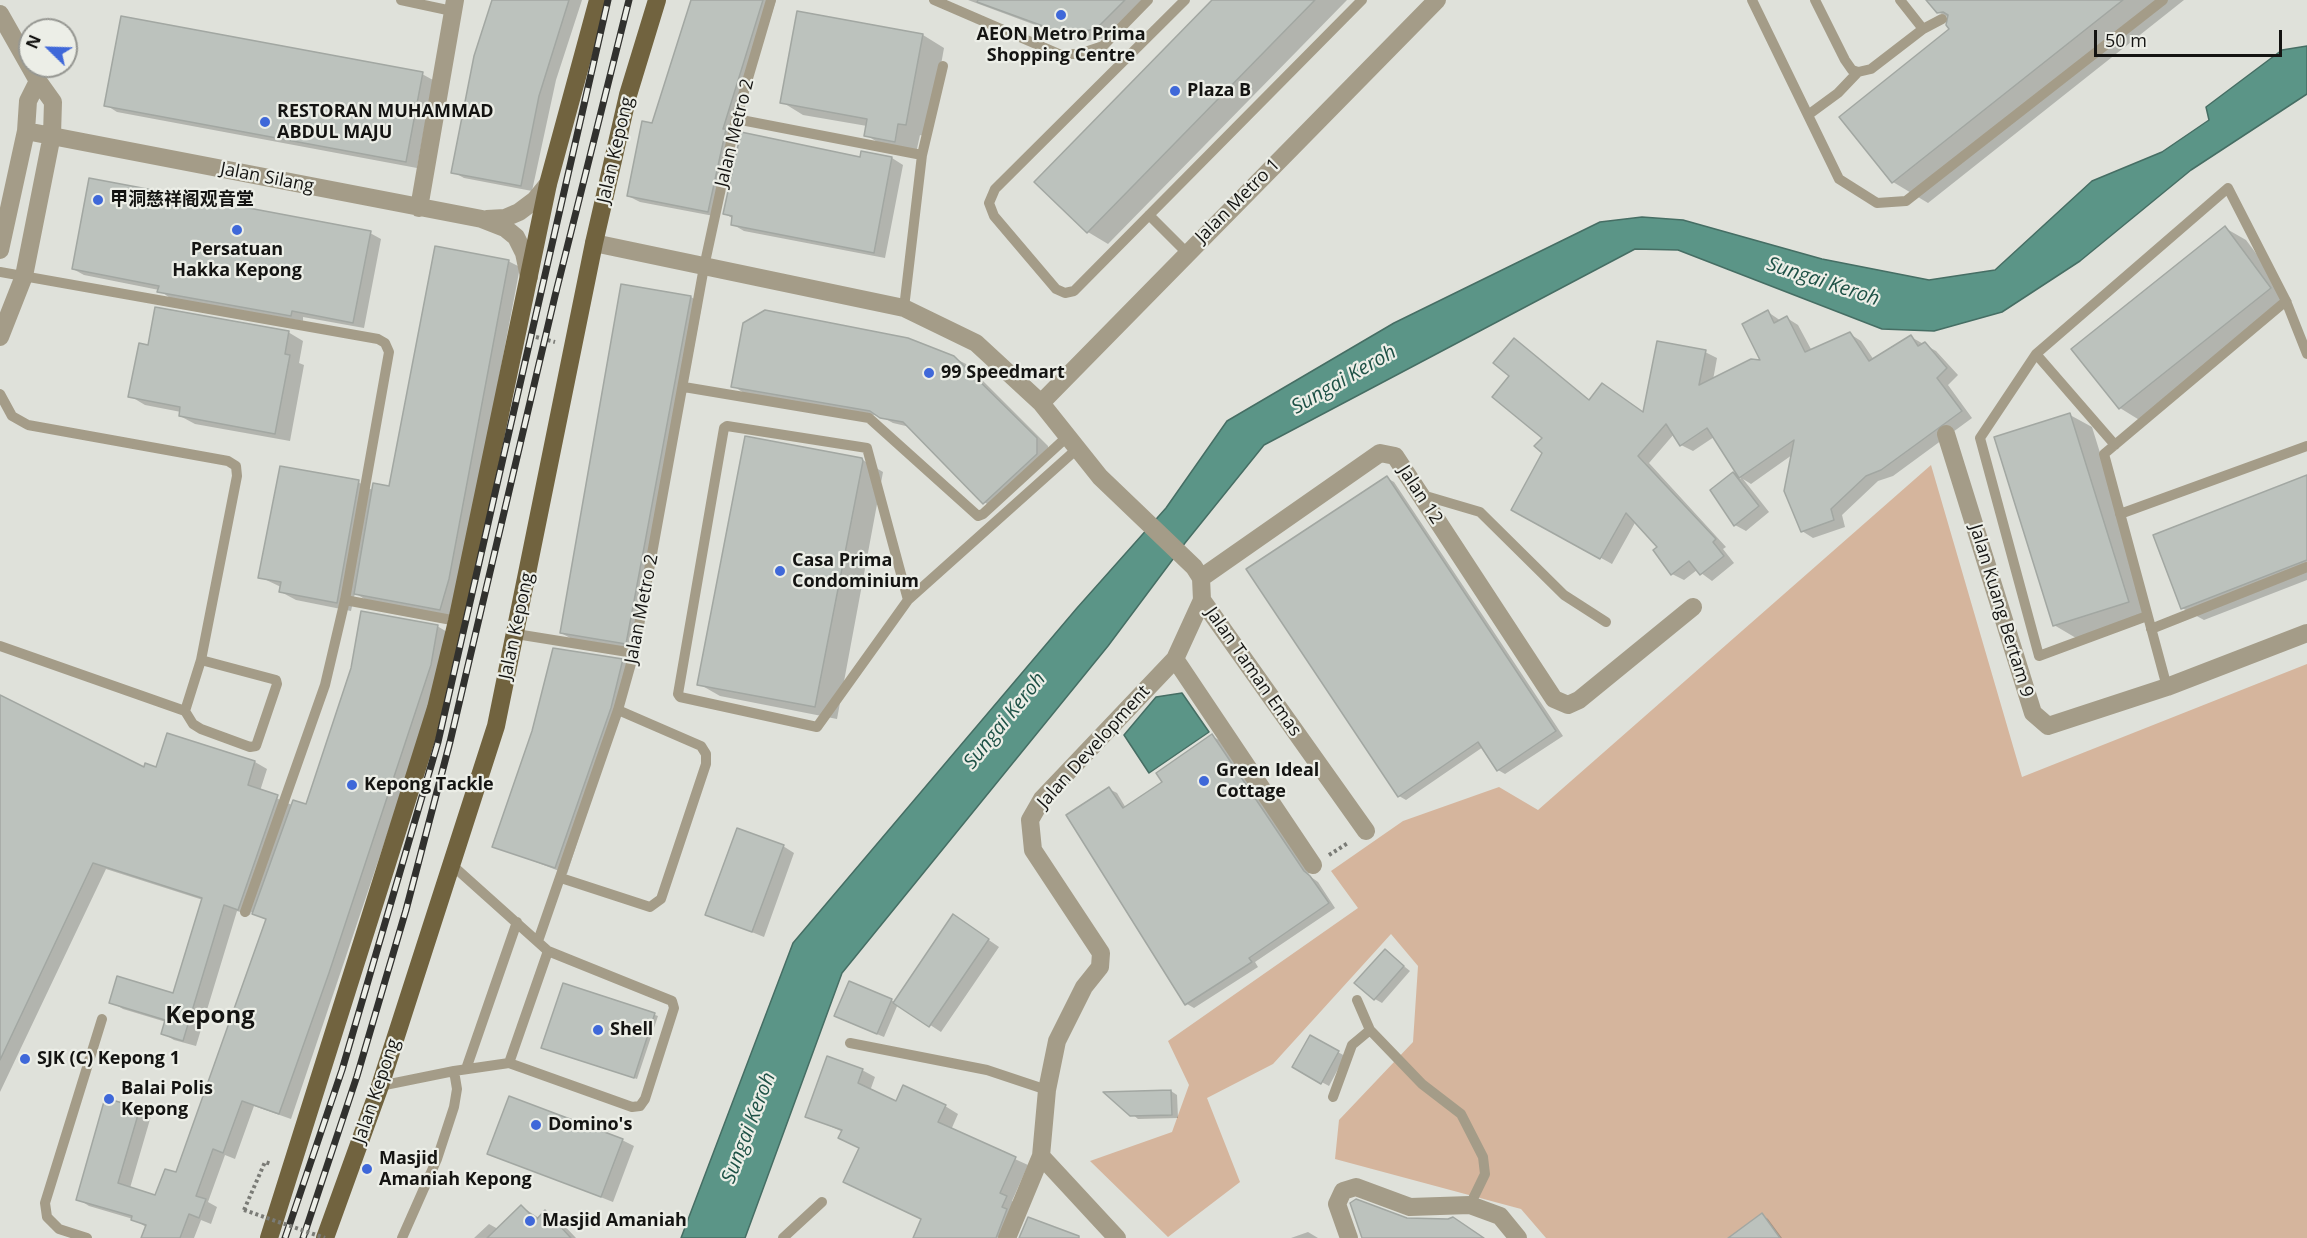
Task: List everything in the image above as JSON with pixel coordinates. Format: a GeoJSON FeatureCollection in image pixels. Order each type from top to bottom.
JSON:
{"type":"FeatureCollection","features":[{"type":"Feature","properties":{"kind":"main road"},"geometry":{"type":"LineString","coordinates":[[269,1238],[436,708],[457,621],[548,184],[598,0]]}},
{"type":"Feature","properties":{"kind":"main road","name":"Jalan Kepong"},"geometry":{"type":"LineString","coordinates":[[325,1238],[380,1086],[496,726],[594,243],[628,95],[657,0]]}},
{"type":"Feature","properties":{"kind":"street","name":"Jalan Metro 1"},"geometry":{"type":"LineString","coordinates":[[1041,403],[1437,0]]}},
{"type":"Feature","properties":{"kind":"street"},"geometry":{"type":"LineString","coordinates":[[419,208],[454,5]]}},
{"type":"Feature","properties":{"kind":"street"},"geometry":{"type":"LineString","coordinates":[[0,14],[38,81],[53,102],[52,135],[24,276],[0,337]]}},
{"type":"Feature","properties":{"kind":"street"},"geometry":{"type":"LineString","coordinates":[[0,250],[26,131],[28,101],[38,81]]}},
{"type":"Feature","properties":{"kind":"street","name":"Jalan Silang"},"geometry":{"type":"LineString","coordinates":[[26,131],[482,219],[505,228],[516,237],[524,253],[529,277]]}},
{"type":"Feature","properties":{"kind":"street","name":"Jalan Silang"},"geometry":{"type":"LineString","coordinates":[[482,219],[505,218],[519,212],[535,201],[548,184]]}},
{"type":"Feature","properties":{"kind":"street"},"geometry":{"type":"LineString","coordinates":[[594,243],[904,308],[976,344],[1041,403],[1100,477],[1197,572]]}},
{"type":"Feature","properties":{"kind":"street","name":"Jalan Kuang Bertam 9"},"geometry":{"type":"LineString","coordinates":[[1946,434],[2033,713],[2048,726],[2167,687],[2307,633]]}},
{"type":"Feature","properties":{"kind":"street","name":"Jalan 12"},"geometry":{"type":"LineString","coordinates":[[1197,572],[1380,453],[1395,456],[1554,699],[1568,705],[1580,700],[1693,607]]}},
{"type":"Feature","properties":{"kind":"street","name":"Jalan Development"},"geometry":{"type":"LineString","coordinates":[[1007,1238],[1041,1156],[1047,1090],[1057,1041],[1084,987],[1100,967],[1101,953],[1033,850],[1030,820],[1042,799],[1175,659],[1202,600],[1197,572]]}},
{"type":"Feature","properties":{"kind":"street","name":"Jalan Taman Emas"},"geometry":{"type":"LineString","coordinates":[[1202,600],[1366,831]]}},
{"type":"Feature","properties":{"kind":"street"},"geometry":{"type":"LineString","coordinates":[[1175,659],[1313,865]]}},
{"type":"Feature","properties":{"kind":"street"},"geometry":{"type":"LineString","coordinates":[[1041,1156],[1117,1238]]}},
{"type":"Feature","properties":{"kind":"street"},"geometry":{"type":"LineString","coordinates":[[1349,1238],[1337,1204],[1343,1191],[1356,1187],[1410,1207],[1470,1205],[1500,1216],[1518,1238]]}},
{"type":"Feature","properties":{"kind":"lane"},"geometry":{"type":"LineString","coordinates":[[401,0],[454,5]]}},
{"type":"Feature","properties":{"kind":"lane","name":"Jalan Metro 2"},"geometry":{"type":"LineString","coordinates":[[538,941],[618,710],[634,653],[704,267],[736,118],[771,0]]}},
{"type":"Feature","properties":{"kind":"lane"},"geometry":{"type":"LineString","coordinates":[[934,0],[1059,54],[1079,54],[1103,46],[1148,0]]}},
{"type":"Feature","properties":{"kind":"lane"},"geometry":{"type":"LineString","coordinates":[[1185,0],[995,189],[989,203],[994,216],[1056,289],[1065,293],[1074,291],[1362,0]]}},
{"type":"Feature","properties":{"kind":"lane"},"geometry":{"type":"LineString","coordinates":[[1752,0],[1839,179],[1877,203],[1906,201],[2163,0]]}},
{"type":"Feature","properties":{"kind":"lane"},"geometry":{"type":"LineString","coordinates":[[1815,0],[1845,60],[1852,70],[1858,72]]}},
{"type":"Feature","properties":{"kind":"lane"},"geometry":{"type":"LineString","coordinates":[[1900,0],[1923,28]]}},
{"type":"Feature","properties":{"kind":"lane"},"geometry":{"type":"LineString","coordinates":[[1808,115],[1838,93],[1858,72],[1870,69],[1923,28],[1942,19]]}},
{"type":"Feature","properties":{"kind":"lane"},"geometry":{"type":"LineString","coordinates":[[904,308],[922,155],[943,66]]}},
{"type":"Feature","properties":{"kind":"lane"},"geometry":{"type":"LineString","coordinates":[[736,118],[922,155]]}},
{"type":"Feature","properties":{"kind":"lane"},"geometry":{"type":"LineString","coordinates":[[2147,616],[2039,656],[1980,438],[2036,354],[2228,188],[2286,301],[2307,354]]}},
{"type":"Feature","properties":{"kind":"lane"},"geometry":{"type":"LineString","coordinates":[[1149,215],[1187,253]]}},
{"type":"Feature","properties":{"kind":"lane"},"geometry":{"type":"LineString","coordinates":[[0,272],[378,339],[385,343],[389,352],[345,600],[325,685],[246,912]]}},
{"type":"Feature","properties":{"kind":"lane"},"geometry":{"type":"LineString","coordinates":[[2167,687],[2104,454],[2286,301]]}},
{"type":"Feature","properties":{"kind":"lane"},"geometry":{"type":"LineString","coordinates":[[2036,354],[2115,445]]}},
{"type":"Feature","properties":{"kind":"lane"},"geometry":{"type":"LineString","coordinates":[[684,387],[869,418],[978,516],[1073,442]]}},
{"type":"Feature","properties":{"kind":"lane"},"geometry":{"type":"LineString","coordinates":[[0,394],[12,416],[28,425],[228,461],[236,466],[237,476],[201,660],[185,711]]}},
{"type":"Feature","properties":{"kind":"lane"},"geometry":{"type":"LineString","coordinates":[[908,600],[867,448],[727,426],[724,428],[678,693],[681,697],[819,727],[908,600],[1073,442]]}},
{"type":"Feature","properties":{"kind":"lane"},"geometry":{"type":"LineString","coordinates":[[2120,514],[2307,446]]}},
{"type":"Feature","properties":{"kind":"lane"},"geometry":{"type":"LineString","coordinates":[[1419,494],[1480,512],[1564,595],[1606,621]]}},
{"type":"Feature","properties":{"kind":"lane"},"geometry":{"type":"LineString","coordinates":[[2151,629],[2307,567]]}},
{"type":"Feature","properties":{"kind":"lane"},"geometry":{"type":"LineString","coordinates":[[345,600],[457,621]]}},
{"type":"Feature","properties":{"kind":"lane"},"geometry":{"type":"LineString","coordinates":[[516,634],[634,653]]}},
{"type":"Feature","properties":{"kind":"lane"},"geometry":{"type":"LineString","coordinates":[[0,646],[185,711],[192,724],[201,729],[250,747],[256,746],[278,684],[271,677],[201,660]]}},
{"type":"Feature","properties":{"kind":"lane"},"geometry":{"type":"LineString","coordinates":[[561,878],[650,907],[656,905],[661,899],[706,764],[706,754],[701,746],[618,710]]}},
{"type":"Feature","properties":{"kind":"lane"},"geometry":{"type":"LineString","coordinates":[[380,1086],[509,1063],[632,1107],[640,1106],[645,1099],[674,1008],[672,1000],[548,951],[453,865]]}},
{"type":"Feature","properties":{"kind":"lane"},"geometry":{"type":"LineString","coordinates":[[402,1238],[437,1159],[454,1107],[460,1070],[517,922]]}},
{"type":"Feature","properties":{"kind":"lane"},"geometry":{"type":"LineString","coordinates":[[509,1063],[548,951]]}},
{"type":"Feature","properties":{"kind":"lane"},"geometry":{"type":"LineString","coordinates":[[1357,1000],[1370,1030],[1422,1084],[1461,1114],[1483,1157],[1485,1174],[1470,1205]]}},
{"type":"Feature","properties":{"kind":"lane"},"geometry":{"type":"LineString","coordinates":[[87,1238],[59,1229],[47,1217],[45,1203],[102,1019]]}},
{"type":"Feature","properties":{"kind":"lane"},"geometry":{"type":"LineString","coordinates":[[1333,1097],[1352,1045],[1370,1030]]}},
{"type":"Feature","properties":{"kind":"lane"},"geometry":{"type":"LineString","coordinates":[[850,1043],[987,1071],[1047,1090]]}},
{"type":"Feature","properties":{"kind":"lane"},"geometry":{"type":"LineString","coordinates":[[783,1238],[822,1202]]}},
{"type":"Feature","properties":{"kind":"path"},"geometry":{"type":"LineString","coordinates":[[518,332],[573,346]]}},
{"type":"Feature","properties":{"kind":"path"},"geometry":{"type":"LineString","coordinates":[[1313,865],[1366,831]]}},
{"type":"Feature","properties":{"kind":"path"},"geometry":{"type":"LineString","coordinates":[[265,1162],[244,1210],[325,1238]]}},
{"type":"Feature","properties":{"kind":"shaded area"},"geometry":{"type":"Polygon","coordinates":[[[1931,465],[2022,777],[2307,664],[2307,1238],[1546,1238],[1521,1209],[1335,1159],[1339,1120],[1413,1042],[1418,966],[1391,934],[1273,1064],[1207,1098],[1240,1182],[1168,1237],[1090,1161],[1172,1132],[1189,1085],[1168,1041],[1358,908],[1331,871],[1403,821],[1499,787],[1538,810],[1931,465]]]}},
{"type":"Feature","properties":{"kind":"water","name":"Sungai Keroh"},"geometry":{"type":"Polygon","coordinates":[[[2307,46],[2307,94],[2191,170],[2080,261],[2002,312],[1934,331],[1882,329],[1678,250],[1635,249],[1264,445],[1185,543],[1108,646],[842,973],[745,1238],[681,1238],[793,943],[1077,608],[1166,508],[1227,421],[1394,323],[1600,222],[1642,217],[1683,220],[1822,259],[1929,280],[1995,270],[2092,181],[2162,152],[2209,120],[2206,107],[2282,50],[2307,46]]]}},
{"type":"Feature","properties":{"kind":"water"},"geometry":{"type":"Polygon","coordinates":[[[1182,693],[1209,732],[1149,773],[1124,735],[1156,697],[1182,693]]]}},
{"type":"Feature","properties":{"kind":"building"},"geometry":{"type":"Polygon","coordinates":[[[492,0],[569,0],[539,96],[521,186],[451,173],[474,56],[492,0]]]}},
{"type":"Feature","properties":{"kind":"building"},"geometry":{"type":"Polygon","coordinates":[[[691,0],[763,0],[723,129],[726,129],[708,212],[627,196],[642,121],[652,123],[691,0]]]}},
{"type":"Feature","properties":{"kind":"building","name":"AEON Metro Prima Shopping Centre"},"geometry":{"type":"Polygon","coordinates":[[[978,0],[1125,0],[1096,29],[1065,34],[977,2],[978,0]]]}},
{"type":"Feature","properties":{"kind":"building","name":"Plaza B"},"geometry":{"type":"Polygon","coordinates":[[[1212,0],[1315,0],[1087,233],[1034,182],[1212,0]]]}},
{"type":"Feature","properties":{"kind":"building"},"geometry":{"type":"Polygon","coordinates":[[[1926,0],[2123,0],[1892,183],[1839,117],[1949,29],[1946,25],[1948,15],[1943,12],[1937,13],[1926,0]]]}},
{"type":"Feature","properties":{"kind":"building"},"geometry":{"type":"Polygon","coordinates":[[[797,11],[923,34],[906,125],[898,124],[895,142],[864,136],[867,119],[780,103],[797,11]]]}},
{"type":"Feature","properties":{"kind":"building"},"geometry":{"type":"Polygon","coordinates":[[[121,16],[423,72],[406,162],[104,106],[121,16]]]}},
{"type":"Feature","properties":{"kind":"building"},"geometry":{"type":"Polygon","coordinates":[[[741,132],[860,157],[861,151],[892,157],[874,253],[731,225],[732,216],[723,214],[741,132]]]}},
{"type":"Feature","properties":{"kind":"building"},"geometry":{"type":"Polygon","coordinates":[[[89,178],[371,231],[353,323],[292,311],[291,316],[157,292],[159,286],[72,269],[89,178]]]}},
{"type":"Feature","properties":{"kind":"building"},"geometry":{"type":"Polygon","coordinates":[[[2225,226],[2271,288],[2119,409],[2071,349],[2225,226]]]}},
{"type":"Feature","properties":{"kind":"building"},"geometry":{"type":"Polygon","coordinates":[[[435,246],[509,260],[449,579],[440,610],[354,594],[373,483],[389,486],[435,246]]]}},
{"type":"Feature","properties":{"kind":"building"},"geometry":{"type":"Polygon","coordinates":[[[621,284],[691,296],[626,644],[560,633],[621,284]]]}},
{"type":"Feature","properties":{"kind":"building"},"geometry":{"type":"Polygon","coordinates":[[[155,307],[289,331],[285,354],[290,355],[275,434],[179,416],[180,407],[128,397],[139,343],[148,345],[155,307]]]}},
{"type":"Feature","properties":{"kind":"building"},"geometry":{"type":"Polygon","coordinates":[[[765,310],[908,338],[954,356],[1037,438],[1037,454],[983,504],[903,422],[880,418],[870,411],[731,387],[743,323],[765,310]]]}},
{"type":"Feature","properties":{"kind":"building"},"geometry":{"type":"Polygon","coordinates":[[[1768,310],[1774,323],[1787,316],[1805,352],[1850,332],[1869,361],[1911,335],[1918,346],[1925,342],[1947,368],[1937,378],[1962,411],[1881,470],[1866,476],[1831,509],[1834,520],[1801,532],[1784,491],[1794,440],[1739,478],[1707,428],[1680,446],[1666,424],[1638,456],[1716,539],[1713,542],[1724,556],[1700,575],[1689,561],[1671,575],[1653,550],[1657,547],[1626,513],[1600,559],[1511,510],[1542,453],[1534,446],[1542,438],[1492,397],[1509,376],[1493,363],[1514,338],[1589,400],[1602,383],[1643,412],[1657,341],[1706,350],[1699,385],[1751,359],[1760,360],[1742,324],[1768,310]]]}},
{"type":"Feature","properties":{"kind":"building"},"geometry":{"type":"Polygon","coordinates":[[[2070,413],[2129,602],[2053,626],[1994,437],[2070,413]]]}},
{"type":"Feature","properties":{"kind":"building","name":"Casa Prima Condominium"},"geometry":{"type":"Polygon","coordinates":[[[745,436],[862,458],[863,461],[815,707],[697,685],[745,436]]]}},
{"type":"Feature","properties":{"kind":"building"},"geometry":{"type":"Polygon","coordinates":[[[280,466],[359,480],[337,603],[279,592],[281,582],[258,578],[280,466]]]}},
{"type":"Feature","properties":{"kind":"building"},"geometry":{"type":"Polygon","coordinates":[[[1733,472],[1759,506],[1734,526],[1710,490],[1733,472]]]}},
{"type":"Feature","properties":{"kind":"building"},"geometry":{"type":"Polygon","coordinates":[[[2307,475],[2307,560],[2181,609],[2153,535],[2307,475]]]}},
{"type":"Feature","properties":{"kind":"building"},"geometry":{"type":"Polygon","coordinates":[[[1387,476],[1556,731],[1497,771],[1478,742],[1398,797],[1246,569],[1387,476]]]}},
{"type":"Feature","properties":{"kind":"building"},"geometry":{"type":"Polygon","coordinates":[[[361,611],[438,625],[431,665],[329,973],[279,1114],[242,1101],[223,1153],[213,1149],[196,1196],[206,1199],[199,1218],[189,1214],[180,1238],[141,1238],[146,1225],[131,1220],[132,1216],[76,1200],[105,1098],[140,1108],[118,1183],[155,1195],[165,1169],[176,1172],[266,919],[252,914],[293,800],[306,804],[351,668],[361,611]]]}},
{"type":"Feature","properties":{"kind":"building"},"geometry":{"type":"Polygon","coordinates":[[[553,648],[623,659],[611,708],[555,868],[492,847],[532,731],[553,648]]]}},
{"type":"Feature","properties":{"kind":"building","name":"SJK (C) Kepong 1"},"geometry":{"type":"Polygon","coordinates":[[[0,695],[144,767],[145,763],[156,767],[167,733],[255,761],[248,785],[278,795],[238,910],[224,905],[183,1041],[161,1034],[165,1020],[109,1003],[117,976],[173,993],[202,898],[93,863],[0,1060],[0,695]]]}},
{"type":"Feature","properties":{"kind":"building"},"geometry":{"type":"Polygon","coordinates":[[[1212,734],[1304,871],[1329,903],[1249,958],[1252,962],[1185,1005],[1066,815],[1109,787],[1123,808],[1162,782],[1156,773],[1212,734]]]}},
{"type":"Feature","properties":{"kind":"building"},"geometry":{"type":"Polygon","coordinates":[[[737,828],[784,845],[752,932],[705,915],[737,828]]]}},
{"type":"Feature","properties":{"kind":"building"},"geometry":{"type":"Polygon","coordinates":[[[953,914],[989,939],[929,1027],[893,1003],[953,914]]]}},
{"type":"Feature","properties":{"kind":"building"},"geometry":{"type":"Polygon","coordinates":[[[1385,949],[1404,966],[1374,1000],[1354,983],[1385,949]]]}},
{"type":"Feature","properties":{"kind":"building"},"geometry":{"type":"Polygon","coordinates":[[[849,981],[892,999],[877,1034],[834,1016],[849,981]]]}},
{"type":"Feature","properties":{"kind":"building","name":"Shell"},"geometry":{"type":"Polygon","coordinates":[[[563,983],[655,1013],[634,1078],[541,1048],[563,983]]]}},
{"type":"Feature","properties":{"kind":"building"},"geometry":{"type":"Polygon","coordinates":[[[1310,1035],[1339,1051],[1321,1084],[1292,1067],[1310,1035]]]}},
{"type":"Feature","properties":{"kind":"building"},"geometry":{"type":"Polygon","coordinates":[[[827,1056],[863,1069],[858,1083],[896,1101],[903,1085],[946,1105],[938,1122],[1016,1157],[1000,1193],[1007,1196],[1002,1207],[1007,1209],[996,1238],[913,1238],[921,1219],[843,1182],[859,1148],[838,1138],[842,1130],[805,1117],[827,1056]]]}},
{"type":"Feature","properties":{"kind":"building"},"geometry":{"type":"Polygon","coordinates":[[[1171,1090],[1172,1115],[1130,1116],[1103,1092],[1171,1090]]]}},
{"type":"Feature","properties":{"kind":"building"},"geometry":{"type":"Polygon","coordinates":[[[509,1096],[623,1139],[601,1197],[487,1154],[509,1096]]]}},
{"type":"Feature","properties":{"kind":"building"},"geometry":{"type":"Polygon","coordinates":[[[1356,1199],[1407,1218],[1448,1219],[1453,1217],[1484,1238],[1362,1238],[1350,1203],[1356,1199]]]}},
{"type":"Feature","properties":{"kind":"building","name":"Masjid Amaniah"},"geometry":{"type":"Polygon","coordinates":[[[521,1205],[536,1220],[545,1210],[571,1238],[487,1238],[521,1205]]]}},
{"type":"Feature","properties":{"kind":"building"},"geometry":{"type":"Polygon","coordinates":[[[1762,1213],[1780,1238],[1728,1238],[1762,1213]]]}},
{"type":"Feature","properties":{"kind":"building"},"geometry":{"type":"Polygon","coordinates":[[[1028,1217],[1079,1236],[1079,1238],[1019,1238],[1028,1217]]]}},
{"type":"Feature","properties":{"kind":"railway"},"geometry":{"type":"LineString","coordinates":[[285,1238],[342,1070],[438,742],[608,0]]}},
{"type":"Feature","properties":{"kind":"railway"},"geometry":{"type":"LineString","coordinates":[[303,1238],[357,1076],[406,910],[450,742],[555,296],[629,0]]}},
{"type":"Feature","properties":{"kind":"place","name":"AEON Metro Prima Shopping Centre"},"geometry":{"type":"Point","coordinates":[1061,15]}},
{"type":"Feature","properties":{"kind":"place","name":"Plaza B"},"geometry":{"type":"Point","coordinates":[1175,91]}},
{"type":"Feature","properties":{"kind":"place","name":"RESTORAN MUHAMMAD ABDUL MAJU"},"geometry":{"type":"Point","coordinates":[265,122]}},
{"type":"Feature","properties":{"kind":"place","name":"甲洞慈祥阁观音堂"},"geometry":{"type":"Point","coordinates":[98,200]}},
{"type":"Feature","properties":{"kind":"place","name":"Persatuan Hakka Kepong"},"geometry":{"type":"Point","coordinates":[237,230]}},
{"type":"Feature","properties":{"kind":"place","name":"99 Speedmart"},"geometry":{"type":"Point","coordinates":[929,373]}},
{"type":"Feature","properties":{"kind":"place","name":"Casa Prima Condominium"},"geometry":{"type":"Point","coordinates":[780,571]}},
{"type":"Feature","properties":{"kind":"place","name":"Green Ideal Cottage"},"geometry":{"type":"Point","coordinates":[1204,781]}},
{"type":"Feature","properties":{"kind":"place","name":"Kepong Tackle"},"geometry":{"type":"Point","coordinates":[352,785]}},
{"type":"Feature","properties":{"kind":"place","name":"Shell"},"geometry":{"type":"Point","coordinates":[598,1030]}},
{"type":"Feature","properties":{"kind":"place","name":"SJK (C) Kepong 1"},"geometry":{"type":"Point","coordinates":[25,1059]}},
{"type":"Feature","properties":{"kind":"place","name":"Balai Polis Kepong"},"geometry":{"type":"Point","coordinates":[109,1099]}},
{"type":"Feature","properties":{"kind":"place","name":"Domino's"},"geometry":{"type":"Point","coordinates":[536,1125]}},
{"type":"Feature","properties":{"kind":"place","name":"Masjid Amaniah Kepong"},"geometry":{"type":"Point","coordinates":[367,1169]}},
{"type":"Feature","properties":{"kind":"place","name":"Masjid Amaniah"},"geometry":{"type":"Point","coordinates":[530,1221]}},
{"type":"Feature","properties":{"kind":"district","name":"Kepong"},"geometry":{"type":"Point","coordinates":[210,1016]}}]}
